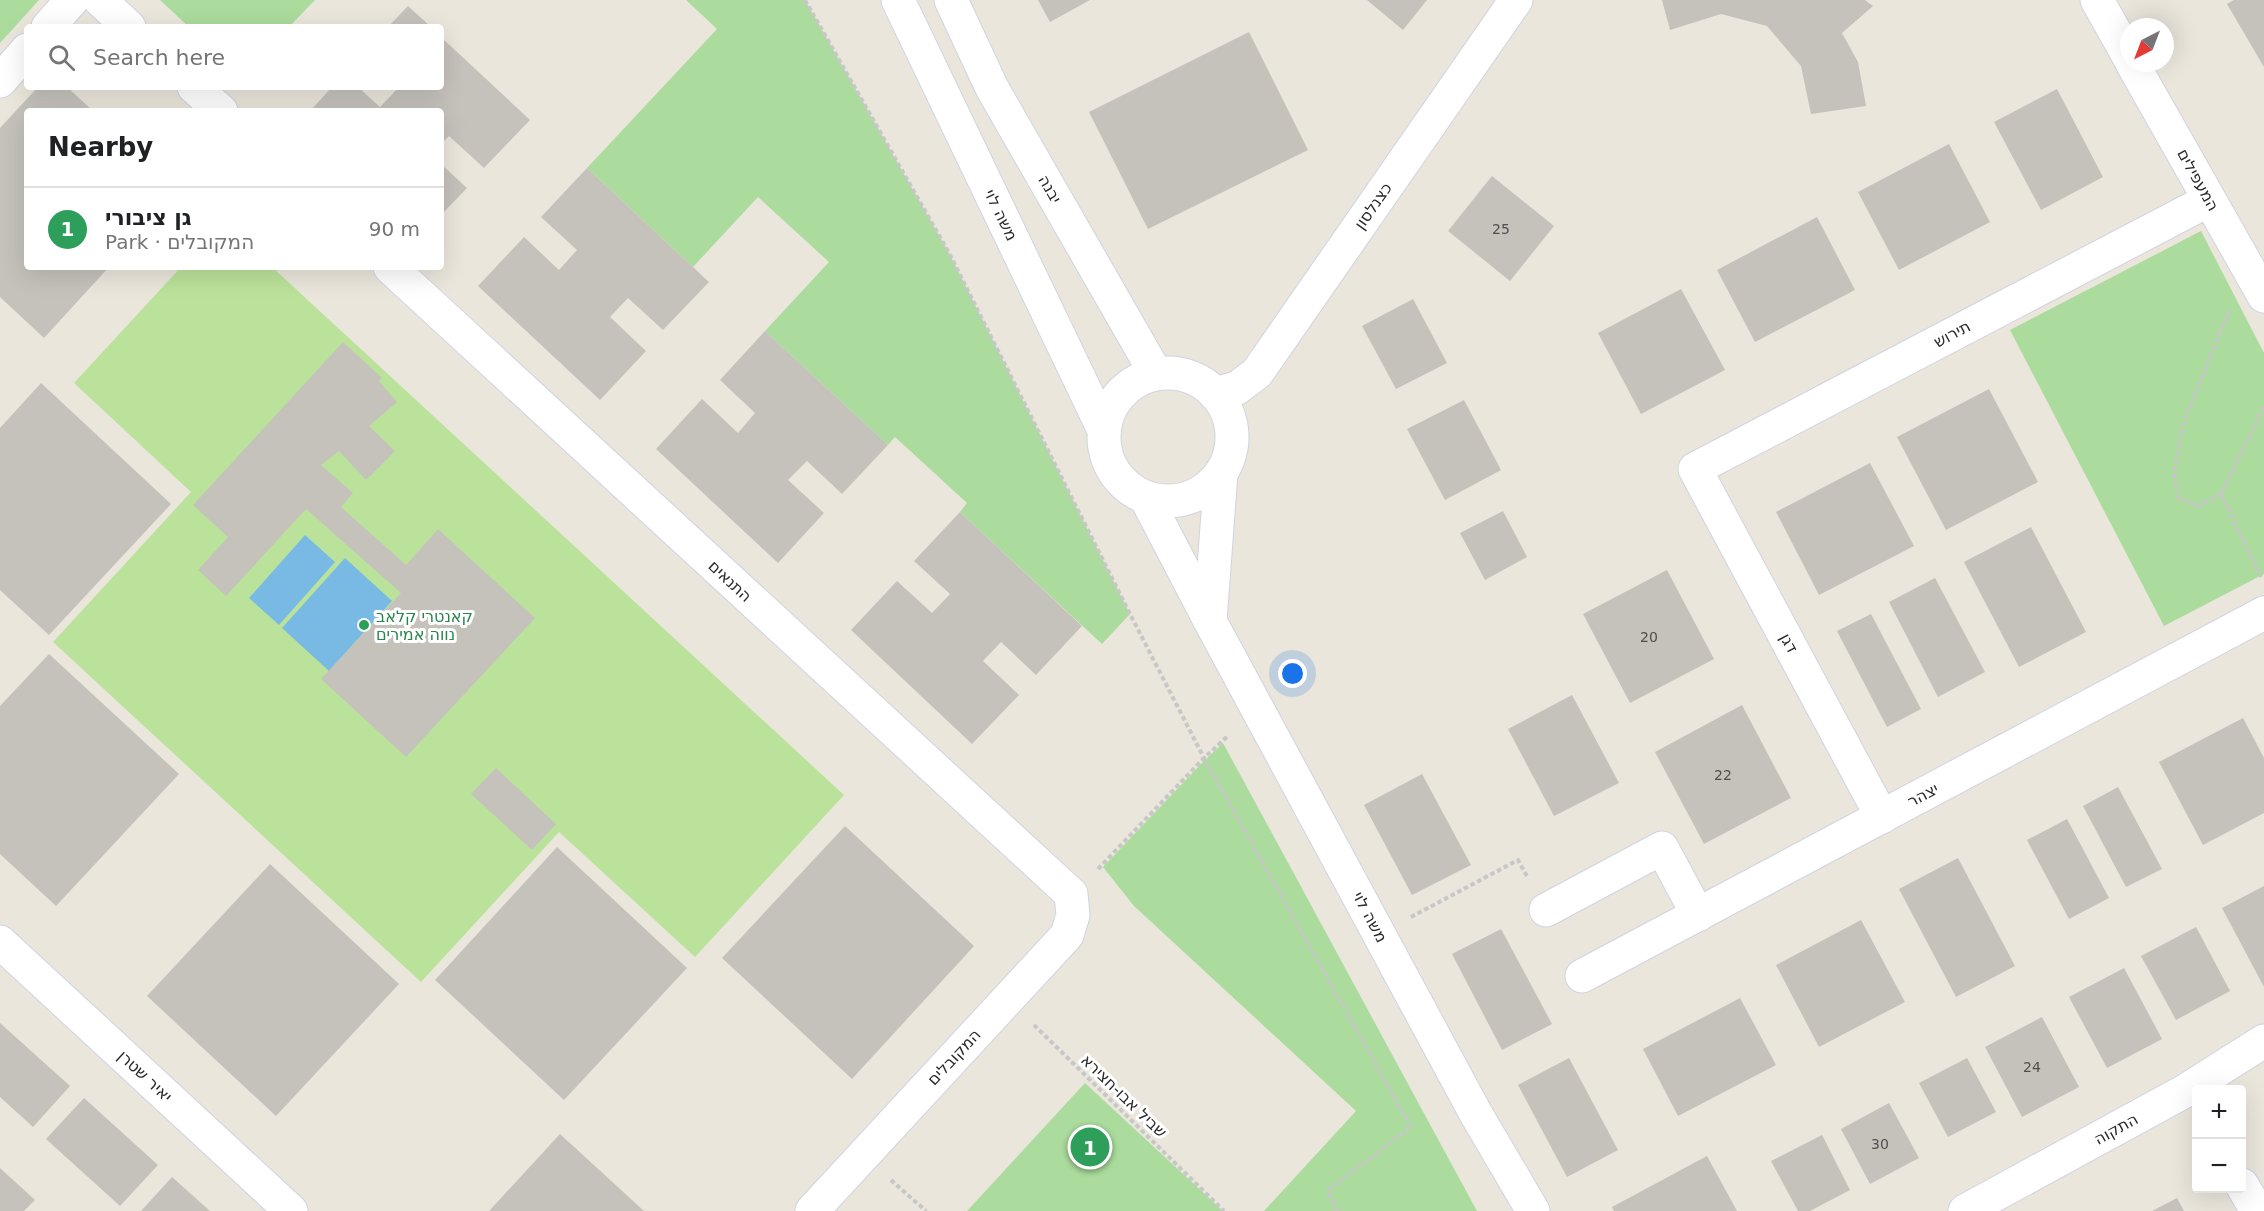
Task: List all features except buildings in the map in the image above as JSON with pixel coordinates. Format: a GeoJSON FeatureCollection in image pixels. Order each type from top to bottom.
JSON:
{"type":"FeatureCollection","features":[{"type":"Feature","properties":{"kind":"street"},"geometry":{"type":"LineString","coordinates":[[51,24],[72,0]]}},
{"type":"Feature","properties":{"kind":"street"},"geometry":{"type":"LineString","coordinates":[[100,0],[126,24]]}},
{"type":"Feature","properties":{"kind":"street","name":"משה לוי"},"geometry":{"type":"LineString","coordinates":[[898,0],[1104,430]]}},
{"type":"Feature","properties":{"kind":"street","name":"יבנה"},"geometry":{"type":"LineString","coordinates":[[951,0],[992,88],[1156,374]]}},
{"type":"Feature","properties":{"kind":"street","name":"כצנלסון"},"geometry":{"type":"LineString","coordinates":[[1215,394],[1237,388],[1257,373],[1515,0]]}},
{"type":"Feature","properties":{"kind":"street"},"geometry":{"type":"LineString","coordinates":[[2097,0],[2120,41]]}},
{"type":"Feature","properties":{"kind":"street"},"geometry":{"type":"LineString","coordinates":[[0,81],[24,53]]}},
{"type":"Feature","properties":{"kind":"street","name":"המעפילים"},"geometry":{"type":"LineString","coordinates":[[2137,72],[2259,289]]}},
{"type":"Feature","properties":{"kind":"street"},"geometry":{"type":"LineString","coordinates":[[197,90],[217,108]]}},
{"type":"Feature","properties":{"kind":"street","name":"תירוש"},"geometry":{"type":"LineString","coordinates":[[1695,469],[2209,200]]}},
{"type":"Feature","properties":{"kind":"street","name":"התנאים"},"geometry":{"type":"LineString","coordinates":[[393,270],[1071,894]]}},
{"type":"Feature","properties":{"kind":"street"},"geometry":{"type":"LineString","coordinates":[[1156,374],[1175,374],[1198,381],[1215,394],[1227,412],[1232,433],[1230,454],[1221,473],[1206,489],[1188,498],[1168,501],[1146,498],[1128,487],[1113,471],[1105,451],[1104,430],[1109,410],[1121,393],[1137,381],[1156,374]]}},
{"type":"Feature","properties":{"kind":"street","name":"דגן"},"geometry":{"type":"LineString","coordinates":[[1695,469],[1882,817]]}},
{"type":"Feature","properties":{"kind":"street"},"geometry":{"type":"LineString","coordinates":[[1210,621],[1221,473]]}},
{"type":"Feature","properties":{"kind":"street","name":"משה לוי"},"geometry":{"type":"LineString","coordinates":[[1146,498],[1476,1114],[1533,1211]]}},
{"type":"Feature","properties":{"kind":"street","name":"יצהר"},"geometry":{"type":"LineString","coordinates":[[1582,976],[2264,613]]}},
{"type":"Feature","properties":{"kind":"street"},"geometry":{"type":"LineString","coordinates":[[1546,910],[1662,848],[1698,915]]}},
{"type":"Feature","properties":{"kind":"street","name":"המקובלים"},"geometry":{"type":"LineString","coordinates":[[812,1211],[1067,935],[1073,915],[1071,894]]}},
{"type":"Feature","properties":{"kind":"street","name":"יאיר שטרן"},"geometry":{"type":"LineString","coordinates":[[0,942],[291,1211]]}},
{"type":"Feature","properties":{"kind":"street","name":"התקוה"},"geometry":{"type":"LineString","coordinates":[[1965,1211],[2190,1101],[2264,1041]]}},
{"type":"Feature","properties":{"kind":"street"},"geometry":{"type":"LineString","coordinates":[[2246,1193],[2257,1211]]}},
{"type":"Feature","properties":{"kind":"path"},"geometry":{"type":"LineString","coordinates":[[805,0],[949,252],[1204,758],[1412,1127],[1328,1190],[1337,1211]]}},
{"type":"Feature","properties":{"kind":"path"},"geometry":{"type":"LineString","coordinates":[[2259,289],[2234,297],[2183,424],[2174,473],[2178,498],[2198,506],[2221,494],[2264,407]]}},
{"type":"Feature","properties":{"kind":"path"},"geometry":{"type":"LineString","coordinates":[[2221,494],[2264,582]]}},
{"type":"Feature","properties":{"kind":"path"},"geometry":{"type":"LineString","coordinates":[[1071,894],[1101,866],[1204,758],[1259,710]]}},
{"type":"Feature","properties":{"kind":"path"},"geometry":{"type":"LineString","coordinates":[[1379,935],[1518,860],[1546,910]]}},
{"type":"Feature","properties":{"kind":"path","name":"שביל אבו-חצירא"},"geometry":{"type":"LineString","coordinates":[[1007,999],[1224,1211]]}},
{"type":"Feature","properties":{"kind":"path"},"geometry":{"type":"LineString","coordinates":[[863,1155],[927,1211]]}},
{"type":"Feature","properties":{"kind":"green space"},"geometry":{"type":"Polygon","coordinates":[[[0,0],[39,0],[0,43],[0,0]]]}},
{"type":"Feature","properties":{"kind":"green space"},"geometry":{"type":"Polygon","coordinates":[[[160,0],[315,0],[292,24],[186,24],[160,0]]]}},
{"type":"Feature","properties":{"kind":"green space"},"geometry":{"type":"Polygon","coordinates":[[[686,0],[805,0],[949,253],[1130,614],[1102,644],[960,512],[967,503],[895,437],[888,445],[765,331],[829,262],[758,197],[693,267],[587,168],[717,29],[686,0]]]}},
{"type":"Feature","properties":{"kind":"green space"},"geometry":{"type":"Polygon","coordinates":[[[2201,231],[2264,353],[2264,574],[2164,626],[2010,330],[2201,231]]]}},
{"type":"Feature","properties":{"kind":"green space","name":"קאנטרי קלאב נווה אמירים"},"geometry":{"type":"Polygon","coordinates":[[[178,270],[275,270],[844,795],[695,957],[559,832],[421,982],[53,642],[191,492],[74,383],[178,270]]]}},
{"type":"Feature","properties":{"kind":"green space"},"geometry":{"type":"Polygon","coordinates":[[[1223,743],[1477,1211],[1264,1211],[1356,1111],[1134,906],[1103,867],[1223,743]]]}},
{"type":"Feature","properties":{"kind":"green space"},"geometry":{"type":"Polygon","coordinates":[[[1085,1083],[1223,1211],[967,1211],[1085,1083]]]}},
{"type":"Feature","properties":{"kind":"water"},"geometry":{"type":"Polygon","coordinates":[[[305,535],[335,562],[279,625],[249,598],[305,535]]]}},
{"type":"Feature","properties":{"kind":"water"},"geometry":{"type":"Polygon","coordinates":[[[345,558],[392,601],[329,671],[282,628],[345,558]]]}},
{"type":"Feature","properties":{"kind":"place","name":"קאנטרי קלאב נווה אמירים"},"geometry":{"type":"Point","coordinates":[364,625]}},
{"type":"Feature","properties":{"kind":"place","name":"גן ציבורי"},"geometry":{"type":"Point","coordinates":[1090,1147]}}]}
